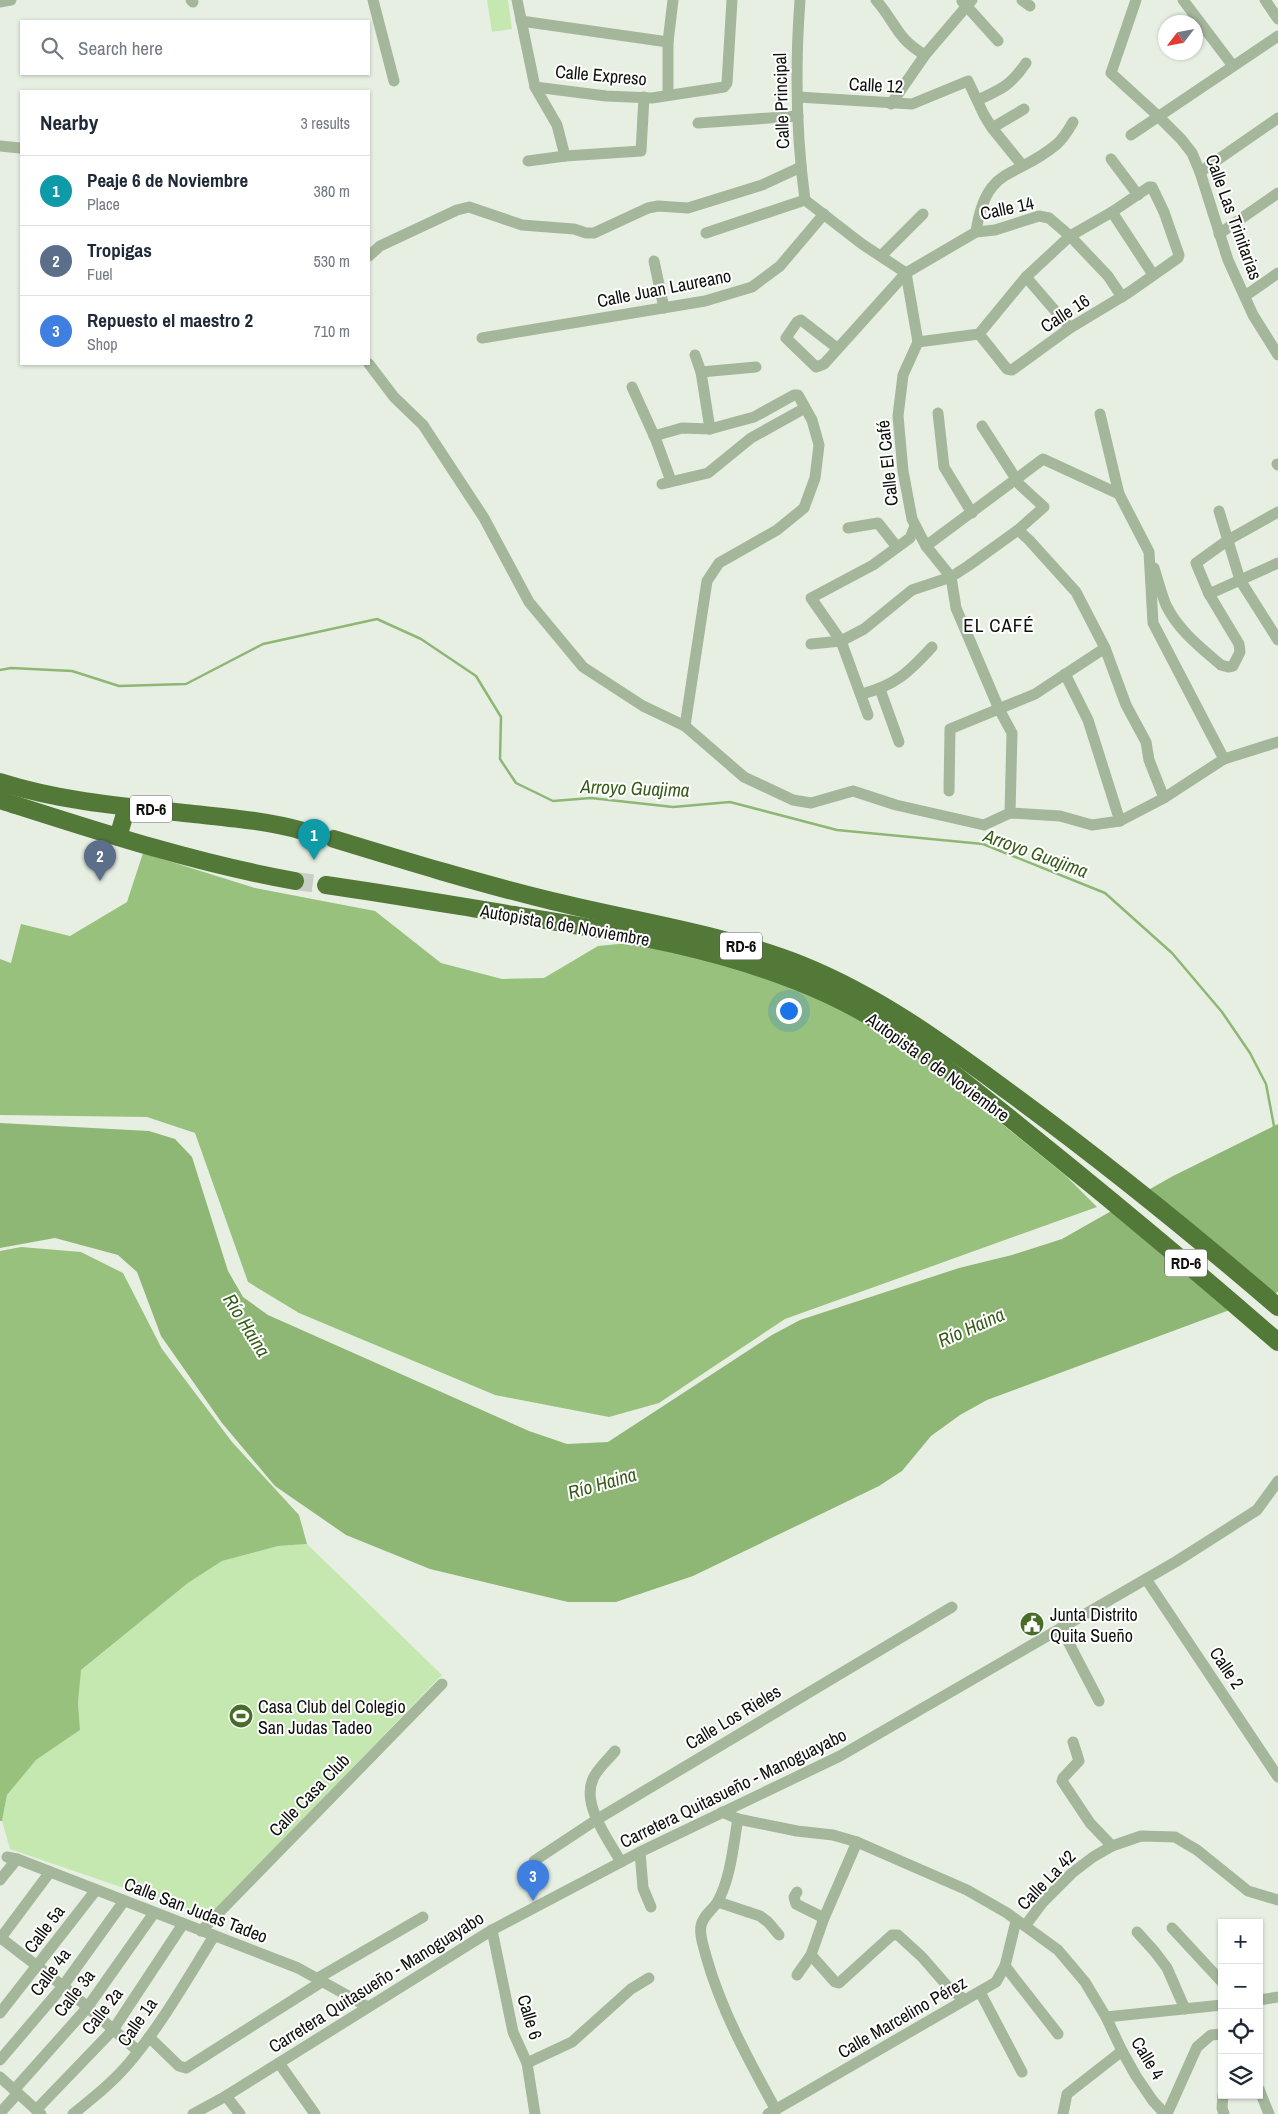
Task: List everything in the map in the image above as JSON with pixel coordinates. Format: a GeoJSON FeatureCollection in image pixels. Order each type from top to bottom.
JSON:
{"type":"FeatureCollection","features":[{"type":"Feature","properties":{"kind":"highway","name":"RD-6"},"geometry":{"type":"LineString","coordinates":[[0,782],[56,797],[127,807],[242,819],[303,831]]}},
{"type":"Feature","properties":{"kind":"highway","name":"RD-6"},"geometry":{"type":"LineString","coordinates":[[0,800],[136,843],[245,872],[295,881]]}},
{"type":"Feature","properties":{"kind":"highway"},"geometry":{"type":"LineString","coordinates":[[118,837],[127,807]]}},
{"type":"Feature","properties":{"kind":"highway","name":"Autopista 6 de Noviembre"},"geometry":{"type":"LineString","coordinates":[[334,839],[550,901],[735,944],[802,965],[862,993],[917,1025],[1101,1160],[1278,1307]]}},
{"type":"Feature","properties":{"kind":"highway","name":"Autopista 6 de Noviembre"},"geometry":{"type":"LineString","coordinates":[[326,885],[599,928],[677,945],[781,975],[826,994],[872,1017],[916,1047],[996,1107],[1093,1185],[1278,1342]]}},
{"type":"Feature","properties":{"kind":"street"},"geometry":{"type":"LineString","coordinates":[[0,2],[11,0]]}},
{"type":"Feature","properties":{"kind":"street"},"geometry":{"type":"LineString","coordinates":[[372,0],[394,81]]}},
{"type":"Feature","properties":{"kind":"street"},"geometry":{"type":"LineString","coordinates":[[517,0],[535,87],[557,125],[565,156]]}},
{"type":"Feature","properties":{"kind":"street"},"geometry":{"type":"LineString","coordinates":[[668,95],[668,42],[673,0]]}},
{"type":"Feature","properties":{"kind":"street","name":"Calle Expreso"},"geometry":{"type":"LineString","coordinates":[[535,87],[606,96],[644,97],[726,86],[732,0]]}},
{"type":"Feature","properties":{"kind":"street","name":"Calle Principal"},"geometry":{"type":"LineString","coordinates":[[800,0],[796,53],[800,167],[805,200]]}},
{"type":"Feature","properties":{"kind":"street"},"geometry":{"type":"LineString","coordinates":[[876,0],[901,37],[910,46],[925,55]]}},
{"type":"Feature","properties":{"kind":"street","name":"Calle Las Trinitarias"},"geometry":{"type":"LineString","coordinates":[[1136,0],[1111,73],[1157,115],[1187,146],[1200,172],[1228,260],[1265,336],[1278,355]]}},
{"type":"Feature","properties":{"kind":"street"},"geometry":{"type":"LineString","coordinates":[[1183,0],[1233,66]]}},
{"type":"Feature","properties":{"kind":"street"},"geometry":{"type":"LineString","coordinates":[[1265,0],[1278,19]]}},
{"type":"Feature","properties":{"kind":"street"},"geometry":{"type":"LineString","coordinates":[[891,104],[925,55],[966,2],[998,41]]}},
{"type":"Feature","properties":{"kind":"street"},"geometry":{"type":"LineString","coordinates":[[521,22],[668,42]]}},
{"type":"Feature","properties":{"kind":"street"},"geometry":{"type":"LineString","coordinates":[[1131,134],[1278,36]]}},
{"type":"Feature","properties":{"kind":"street"},"geometry":{"type":"LineString","coordinates":[[978,100],[1001,90],[1014,79],[1026,63]]}},
{"type":"Feature","properties":{"kind":"street","name":"Calle 12"},"geometry":{"type":"LineString","coordinates":[[798,97],[912,104],[968,81],[992,128],[1022,165]]}},
{"type":"Feature","properties":{"kind":"street"},"geometry":{"type":"LineString","coordinates":[[528,162],[565,156],[641,151],[644,97]]}},
{"type":"Feature","properties":{"kind":"street"},"geometry":{"type":"LineString","coordinates":[[992,128],[1024,109]]}},
{"type":"Feature","properties":{"kind":"street"},"geometry":{"type":"LineString","coordinates":[[698,123],[798,116]]}},
{"type":"Feature","properties":{"kind":"street"},"geometry":{"type":"LineString","coordinates":[[976,232],[987,192],[1004,176],[1058,143],[1073,122]]}},
{"type":"Feature","properties":{"kind":"street"},"geometry":{"type":"LineString","coordinates":[[1200,172],[1276,124]]}},
{"type":"Feature","properties":{"kind":"street"},"geometry":{"type":"LineString","coordinates":[[0,146],[20,148]]}},
{"type":"Feature","properties":{"kind":"street"},"geometry":{"type":"LineString","coordinates":[[706,233],[805,200],[906,273],[918,342],[979,334],[1026,277],[1070,236],[1138,195],[1112,159]]}},
{"type":"Feature","properties":{"kind":"street"},"geometry":{"type":"LineString","coordinates":[[370,255],[380,246],[457,210],[469,207],[522,226],[574,229],[586,233],[594,233],[648,208],[658,206],[688,208],[762,186],[800,167]]}},
{"type":"Feature","properties":{"kind":"street","name":"Calle 16"},"geometry":{"type":"LineString","coordinates":[[979,334],[1007,369],[1012,370],[1070,328],[1122,297],[1178,258],[1179,254],[1164,212],[1152,187],[1138,195]]}},
{"type":"Feature","properties":{"kind":"street"},"geometry":{"type":"LineString","coordinates":[[1219,234],[1278,192]]}},
{"type":"Feature","properties":{"kind":"street"},"geometry":{"type":"LineString","coordinates":[[1112,212],[1150,270]]}},
{"type":"Feature","properties":{"kind":"street","name":"Calle Juan Laureano"},"geometry":{"type":"LineString","coordinates":[[482,338],[705,301],[752,287],[780,266],[824,214]]}},
{"type":"Feature","properties":{"kind":"street"},"geometry":{"type":"LineString","coordinates":[[881,256],[923,214]]}},
{"type":"Feature","properties":{"kind":"street","name":"Calle 14"},"geometry":{"type":"LineString","coordinates":[[837,348],[906,273],[976,232],[995,230],[1039,216],[1048,218],[1070,236],[1108,276],[1122,297]]}},
{"type":"Feature","properties":{"kind":"street"},"geometry":{"type":"LineString","coordinates":[[654,261],[664,308]]}},
{"type":"Feature","properties":{"kind":"street"},"geometry":{"type":"LineString","coordinates":[[1244,296],[1278,274]]}},
{"type":"Feature","properties":{"kind":"street"},"geometry":{"type":"LineString","coordinates":[[1026,277],[1070,328]]}},
{"type":"Feature","properties":{"kind":"street","name":"Calle El Café"},"geometry":{"type":"LineString","coordinates":[[918,342],[903,375],[898,416],[903,471],[915,526],[926,546],[951,576]]}},
{"type":"Feature","properties":{"kind":"street"},"geometry":{"type":"LineString","coordinates":[[695,355],[701,372],[710,429]]}},
{"type":"Feature","properties":{"kind":"street"},"geometry":{"type":"LineString","coordinates":[[370,365],[394,398],[423,425],[484,518],[529,602],[583,667],[643,706],[685,726],[744,777],[793,800],[811,803],[853,791],[896,805],[984,825],[1010,813],[1060,816],[1092,824],[1120,821],[1164,798],[1224,758],[1278,742]]}},
{"type":"Feature","properties":{"kind":"street"},"geometry":{"type":"LineString","coordinates":[[701,372],[756,367]]}},
{"type":"Feature","properties":{"kind":"street"},"geometry":{"type":"LineString","coordinates":[[632,387],[654,436],[666,483],[708,473],[751,438],[806,408]]}},
{"type":"Feature","properties":{"kind":"street"},"geometry":{"type":"LineString","coordinates":[[654,436],[682,428],[710,429],[754,417],[794,395],[798,395],[812,420],[819,445],[815,478],[804,508],[777,530],[719,563],[707,581],[685,726]]}},
{"type":"Feature","properties":{"kind":"street"},"geometry":{"type":"LineString","coordinates":[[938,413],[944,467],[972,513]]}},
{"type":"Feature","properties":{"kind":"street"},"geometry":{"type":"LineString","coordinates":[[1100,414],[1119,494],[1149,552],[1166,604],[1174,620],[1186,634],[1221,665],[1233,666],[1240,652],[1239,644],[1209,594],[1196,563],[1228,540],[1278,512]]}},
{"type":"Feature","properties":{"kind":"street"},"geometry":{"type":"LineString","coordinates":[[811,644],[841,641],[864,629],[912,590],[951,576],[968,566],[1018,530],[1044,507],[1020,485],[982,426]]}},
{"type":"Feature","properties":{"kind":"street"},"geometry":{"type":"LineString","coordinates":[[926,546],[1043,459],[1119,494]]}},
{"type":"Feature","properties":{"kind":"street"},"geometry":{"type":"LineString","coordinates":[[1219,511],[1240,580],[1278,640]]}},
{"type":"Feature","properties":{"kind":"street"},"geometry":{"type":"LineString","coordinates":[[848,528],[878,523],[897,548]]}},
{"type":"Feature","properties":{"kind":"street"},"geometry":{"type":"LineString","coordinates":[[868,715],[862,694],[841,641],[811,598],[874,565],[910,538],[915,526]]}},
{"type":"Feature","properties":{"kind":"street"},"geometry":{"type":"LineString","coordinates":[[1018,530],[1030,540],[1076,592],[1105,648],[1126,705],[1146,742],[1149,760],[1164,798]]}},
{"type":"Feature","properties":{"kind":"street"},"geometry":{"type":"LineString","coordinates":[[1149,552],[1154,623],[1224,758]]}},
{"type":"Feature","properties":{"kind":"street"},"geometry":{"type":"LineString","coordinates":[[1209,594],[1278,563]]}},
{"type":"Feature","properties":{"kind":"street"},"geometry":{"type":"LineString","coordinates":[[951,576],[956,608],[999,709],[1012,733],[1010,813]]}},
{"type":"Feature","properties":{"kind":"street"},"geometry":{"type":"LineString","coordinates":[[862,694],[880,689],[907,674],[932,647]]}},
{"type":"Feature","properties":{"kind":"street"},"geometry":{"type":"LineString","coordinates":[[949,791],[950,729],[1035,694],[1105,648]]}},
{"type":"Feature","properties":{"kind":"street"},"geometry":{"type":"LineString","coordinates":[[1065,674],[1088,720],[1120,821]]}},
{"type":"Feature","properties":{"kind":"street"},"geometry":{"type":"LineString","coordinates":[[880,689],[899,742]]}},
{"type":"Feature","properties":{"kind":"street","name":"Carretera Quitasueño - Manoguayabo"},"geometry":{"type":"LineString","coordinates":[[193,2114],[226,2096],[492,1930],[640,1852],[840,1756],[1061,1628],[1257,1510],[1278,1481]]}},
{"type":"Feature","properties":{"kind":"street","name":"Calle 2"},"geometry":{"type":"LineString","coordinates":[[1146,1578],[1278,1777]]}},
{"type":"Feature","properties":{"kind":"street","name":"Calle Los Rieles"},"geometry":{"type":"LineString","coordinates":[[534,1861],[596,1820],[952,1607]]}},
{"type":"Feature","properties":{"kind":"street"},"geometry":{"type":"LineString","coordinates":[[1061,1628],[1099,1701]]}},
{"type":"Feature","properties":{"kind":"street","name":"Calle Casa Club"},"geometry":{"type":"LineString","coordinates":[[201,1931],[442,1684]]}},
{"type":"Feature","properties":{"kind":"street"},"geometry":{"type":"LineString","coordinates":[[1074,1742],[1080,1762],[1062,1781],[1090,1823],[1112,1846]]}},
{"type":"Feature","properties":{"kind":"street"},"geometry":{"type":"LineString","coordinates":[[615,1751],[592,1780],[590,1788],[596,1820],[621,1862]]}},
{"type":"Feature","properties":{"kind":"street","name":"Calle 4"},"geometry":{"type":"LineString","coordinates":[[722,1812],[738,1819],[797,1831],[833,1835],[857,1842],[967,1890],[1020,1924],[1058,1950],[1085,1982],[1106,2017],[1122,2051],[1153,2101],[1166,2114]]}},
{"type":"Feature","properties":{"kind":"street"},"geometry":{"type":"LineString","coordinates":[[738,1819],[730,1862],[718,1902],[705,1916],[701,1926],[702,1940],[719,1997],[772,2112]]}},
{"type":"Feature","properties":{"kind":"street","name":"Calle La 42"},"geometry":{"type":"LineString","coordinates":[[1020,1924],[1072,1873],[1093,1857],[1112,1846],[1141,1836],[1175,1838],[1197,1850],[1248,1891],[1278,1900]]}},
{"type":"Feature","properties":{"kind":"street"},"geometry":{"type":"LineString","coordinates":[[796,1975],[811,1954],[824,1918],[857,1842]]}},
{"type":"Feature","properties":{"kind":"street"},"geometry":{"type":"LineString","coordinates":[[640,1852],[643,1888],[650,1906]]}},
{"type":"Feature","properties":{"kind":"street","name":"Calle San Judas Tadeo"},"geometry":{"type":"LineString","coordinates":[[0,1880],[12,1858],[298,1968],[368,2007]]}},
{"type":"Feature","properties":{"kind":"street"},"geometry":{"type":"LineString","coordinates":[[50,1872],[1,1938],[63,1986],[138,2051]]}},
{"type":"Feature","properties":{"kind":"street","name":"Calle 5a"},"geometry":{"type":"LineString","coordinates":[[0,2013],[96,1890]]}},
{"type":"Feature","properties":{"kind":"street"},"geometry":{"type":"LineString","coordinates":[[797,1892],[794,1897],[796,1904],[824,1918]]}},
{"type":"Feature","properties":{"kind":"street","name":"Calle 4a"},"geometry":{"type":"LineString","coordinates":[[0,2060],[63,1986],[124,1901]]}},
{"type":"Feature","properties":{"kind":"street"},"geometry":{"type":"LineString","coordinates":[[718,1902],[760,1916],[768,1922],[779,1936]]}},
{"type":"Feature","properties":{"kind":"street","name":"Calle 3a"},"geometry":{"type":"LineString","coordinates":[[0,2113],[16,2091],[87,2008],[154,1913]]}},
{"type":"Feature","properties":{"kind":"street"},"geometry":{"type":"LineString","coordinates":[[149,2037],[179,2066],[186,2068],[321,1980],[424,1917]]}},
{"type":"Feature","properties":{"kind":"street","name":"Calle 2a"},"geometry":{"type":"LineString","coordinates":[[38,2112],[113,2030],[183,1924]]}},
{"type":"Feature","properties":{"kind":"street","name":"Calle Marcelino Pérez"},"geometry":{"type":"LineString","coordinates":[[772,2112],[996,1982],[1006,1966],[1020,1924]]}},
{"type":"Feature","properties":{"kind":"street"},"geometry":{"type":"LineString","coordinates":[[1172,1928],[1218,1978]]}},
{"type":"Feature","properties":{"kind":"street","name":"Calle 6"},"geometry":{"type":"LineString","coordinates":[[492,1930],[513,2032],[527,2063],[535,2114]]}},
{"type":"Feature","properties":{"kind":"street"},"geometry":{"type":"LineString","coordinates":[[1137,1932],[1167,1968],[1186,2009]]}},
{"type":"Feature","properties":{"kind":"street"},"geometry":{"type":"LineString","coordinates":[[811,1954],[835,1982],[839,1983],[892,1935],[898,1935],[922,1957],[949,1988],[965,2000]]}},
{"type":"Feature","properties":{"kind":"street","name":"Calle 1a"},"geometry":{"type":"LineString","coordinates":[[73,2114],[111,2082],[138,2051],[214,1936]]}},
{"type":"Feature","properties":{"kind":"street"},"geometry":{"type":"LineString","coordinates":[[1006,1966],[1058,2034]]}},
{"type":"Feature","properties":{"kind":"street"},"geometry":{"type":"LineString","coordinates":[[527,2063],[572,2042],[631,1988],[649,1978]]}},
{"type":"Feature","properties":{"kind":"street"},"geometry":{"type":"LineString","coordinates":[[980,1992],[1022,2072]]}},
{"type":"Feature","properties":{"kind":"street"},"geometry":{"type":"LineString","coordinates":[[1263,1999],[1278,1997]]}},
{"type":"Feature","properties":{"kind":"street"},"geometry":{"type":"LineString","coordinates":[[1106,2017],[1218,2005]]}},
{"type":"Feature","properties":{"kind":"street"},"geometry":{"type":"LineString","coordinates":[[1166,2114],[1197,2047],[1211,2035],[1218,2034]]}},
{"type":"Feature","properties":{"kind":"street"},"geometry":{"type":"LineString","coordinates":[[1063,2114],[1067,2094],[1122,2051]]}},
{"type":"Feature","properties":{"kind":"street"},"geometry":{"type":"LineString","coordinates":[[279,2063],[315,2114]]}},
{"type":"Feature","properties":{"kind":"street"},"geometry":{"type":"LineString","coordinates":[[0,2077],[38,2112]]}},
{"type":"Feature","properties":{"kind":"street"},"geometry":{"type":"LineString","coordinates":[[226,2096],[240,2114]]}},
{"type":"Feature","properties":{"kind":"street"},"geometry":{"type":"LineString","coordinates":[[1223,2099],[1224,2114]]}},
{"type":"Feature","properties":{"kind":"street"},"geometry":{"type":"LineString","coordinates":[[1263,2099],[1269,2114]]}},
{"type":"Feature","properties":{"kind":"shaded area"},"geometry":{"type":"Polygon","coordinates":[[[487,0],[508,0],[512,29],[492,32],[487,0]]]}},
{"type":"Feature","properties":{"kind":"shaded area"},"geometry":{"type":"Polygon","coordinates":[[[143,853],[255,888],[375,911],[441,963],[502,979],[544,978],[598,946],[639,942],[739,967],[823,998],[910,1049],[1066,1176],[1097,1207],[785,1319],[659,1403],[609,1417],[495,1395],[299,1313],[248,1282],[195,1133],[147,1117],[0,1115],[0,959],[11,963],[21,924],[70,936],[127,902],[143,853]]]}},
{"type":"Feature","properties":{"kind":"shaded area"},"geometry":{"type":"Polygon","coordinates":[[[21,1247],[81,1252],[123,1273],[162,1349],[232,1442],[299,1515],[307,1544],[278,1546],[222,1561],[188,1583],[81,1670],[78,1702],[80,1730],[36,1760],[7,1795],[2,1821],[0,1821],[0,1251],[21,1247]]]}},
{"type":"Feature","properties":{"kind":"shaded area","name":"Casa Club del Colegio San Judas Tadeo"},"geometry":{"type":"Polygon","coordinates":[[[307,1544],[442,1675],[208,1917],[10,1849],[2,1821],[7,1795],[36,1760],[80,1730],[78,1702],[80,1671],[188,1583],[222,1561],[278,1546],[307,1544]]]}},
{"type":"Feature","properties":{"kind":"water","name":"Río Haina"},"geometry":{"type":"Polygon","coordinates":[[[0,1123],[149,1131],[175,1139],[192,1157],[228,1271],[243,1297],[268,1315],[529,1431],[567,1444],[608,1442],[772,1335],[800,1320],[959,1268],[1012,1255],[1062,1239],[1173,1176],[1278,1124],[1278,1292],[987,1400],[960,1415],[931,1436],[902,1471],[879,1486],[693,1576],[616,1602],[568,1602],[430,1569],[346,1535],[275,1486],[222,1423],[161,1336],[137,1272],[118,1255],[55,1238],[0,1248],[0,1123]]]}},
{"type":"Feature","properties":{"kind":"pier"},"geometry":{"type":"Polygon","coordinates":[[[1147,1188],[1273,1296],[1231,1312],[1111,1208],[1147,1188]]]}},
{"type":"Feature","properties":{"kind":"waterway","name":"Arroyo Guajima"},"geometry":{"type":"LineString","coordinates":[[0,670],[11,668],[72,671],[119,686],[186,684],[263,644],[377,619],[421,639],[476,676],[501,717],[500,759],[516,783],[553,801],[591,798],[673,807],[730,802],[837,830],[983,844],[1105,893],[1172,953],[1222,1012],[1250,1053],[1266,1084],[1274,1126]]}},
{"type":"Feature","properties":{"kind":"tunnel"},"geometry":{"type":"LineString","coordinates":[[303,831],[334,839]]}},
{"type":"Feature","properties":{"kind":"tunnel"},"geometry":{"type":"LineString","coordinates":[[295,881],[326,885]]}},
{"type":"Feature","properties":{"kind":"place","name":"Peaje 6 de Noviembre"},"geometry":{"type":"Point","coordinates":[314,860]}},
{"type":"Feature","properties":{"kind":"place","name":"Tropigas"},"geometry":{"type":"Point","coordinates":[100,881]}},
{"type":"Feature","properties":{"kind":"place","name":"Junta Distrito Quita Sueño"},"geometry":{"type":"Point","coordinates":[1032,1624]}},
{"type":"Feature","properties":{"kind":"place","name":"Casa Club del Colegio San Judas Tadeo"},"geometry":{"type":"Point","coordinates":[241,1716]}},
{"type":"Feature","properties":{"kind":"place","name":"Repuesto el maestro 2"},"geometry":{"type":"Point","coordinates":[533,1901]}},
{"type":"Feature","properties":{"kind":"district","name":"EL CAFÉ"},"geometry":{"type":"Point","coordinates":[999,625]}}]}
